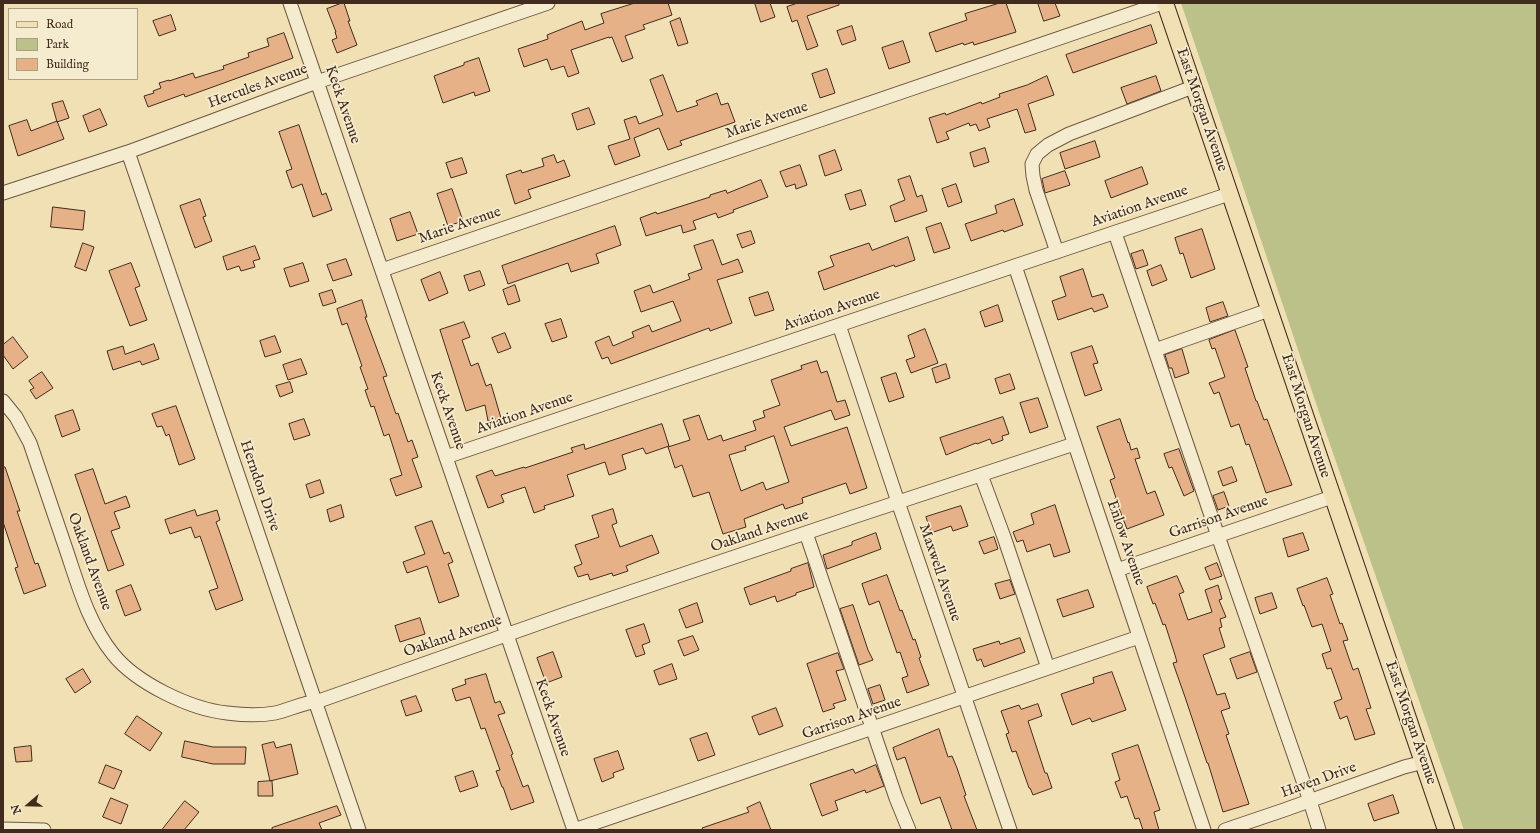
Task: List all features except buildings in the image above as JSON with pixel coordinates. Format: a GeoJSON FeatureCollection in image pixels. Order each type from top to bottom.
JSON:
{"type":"FeatureCollection","features":[{"type":"Feature","properties":{"kind":"main road","name":"East Morgan Avenue"},"geometry":{"type":"LineString","coordinates":[[1163,3],[1424,762],[1446,830]]}},
{"type":"Feature","properties":{"kind":"street","name":"Keck Avenue"},"geometry":{"type":"LineString","coordinates":[[290,3],[574,830]]}},
{"type":"Feature","properties":{"kind":"street","name":"Hercules Avenue"},"geometry":{"type":"LineString","coordinates":[[3,193],[128,152],[317,82],[548,3]]}},
{"type":"Feature","properties":{"kind":"street","name":"Marie Avenue"},"geometry":{"type":"LineString","coordinates":[[382,270],[1163,3]]}},
{"type":"Feature","properties":{"kind":"street"},"geometry":{"type":"LineString","coordinates":[[1057,252],[1034,183],[1032,164],[1037,154],[1048,145],[1069,134],[1193,87]]}},
{"type":"Feature","properties":{"kind":"street","name":"Herndon Drive"},"geometry":{"type":"LineString","coordinates":[[128,152],[359,830]]}},
{"type":"Feature","properties":{"kind":"street","name":"Aviation Avenue"},"geometry":{"type":"LineString","coordinates":[[446,457],[1229,194]]}},
{"type":"Feature","properties":{"kind":"street"},"geometry":{"type":"LineString","coordinates":[[1115,233],[1319,830]]}},
{"type":"Feature","properties":{"kind":"street","name":"Enlow Avenue"},"geometry":{"type":"LineString","coordinates":[[1015,266],[1204,830]]}},
{"type":"Feature","properties":{"kind":"street"},"geometry":{"type":"LineString","coordinates":[[1155,350],[1269,310]]}},
{"type":"Feature","properties":{"kind":"street","name":"Maxwell Avenue"},"geometry":{"type":"LineString","coordinates":[[839,325],[1010,830]]}},
{"type":"Feature","properties":{"kind":"street","name":"Oakland Avenue"},"geometry":{"type":"LineString","coordinates":[[3,401],[16,417],[30,443],[88,613],[113,654],[128,669],[157,689],[186,703],[226,713],[248,715],[275,713],[298,707],[311,701],[316,702],[806,533],[1074,444]]}},
{"type":"Feature","properties":{"kind":"street"},"geometry":{"type":"LineString","coordinates":[[981,475],[1007,545],[1048,668]]}},
{"type":"Feature","properties":{"kind":"street","name":"Garrison Avenue"},"geometry":{"type":"LineString","coordinates":[[1117,570],[1332,497]]}},
{"type":"Feature","properties":{"kind":"street"},"geometry":{"type":"LineString","coordinates":[[806,533],[906,829]]}},
{"type":"Feature","properties":{"kind":"street","name":"Garrison Avenue"},"geometry":{"type":"LineString","coordinates":[[574,830],[1139,637]]}},
{"type":"Feature","properties":{"kind":"street","name":"Haven Drive"},"geometry":{"type":"LineString","coordinates":[[1225,830],[1404,767],[1424,762]]}},
{"type":"Feature","properties":{"kind":"street"},"geometry":{"type":"LineString","coordinates":[[3,829],[44,830]]}},
{"type":"Feature","properties":{"kind":"green space"},"geometry":{"type":"Polygon","coordinates":[[[1181,3],[1537,3],[1537,830],[1464,830],[1325,430],[1181,3]]]}}]}
